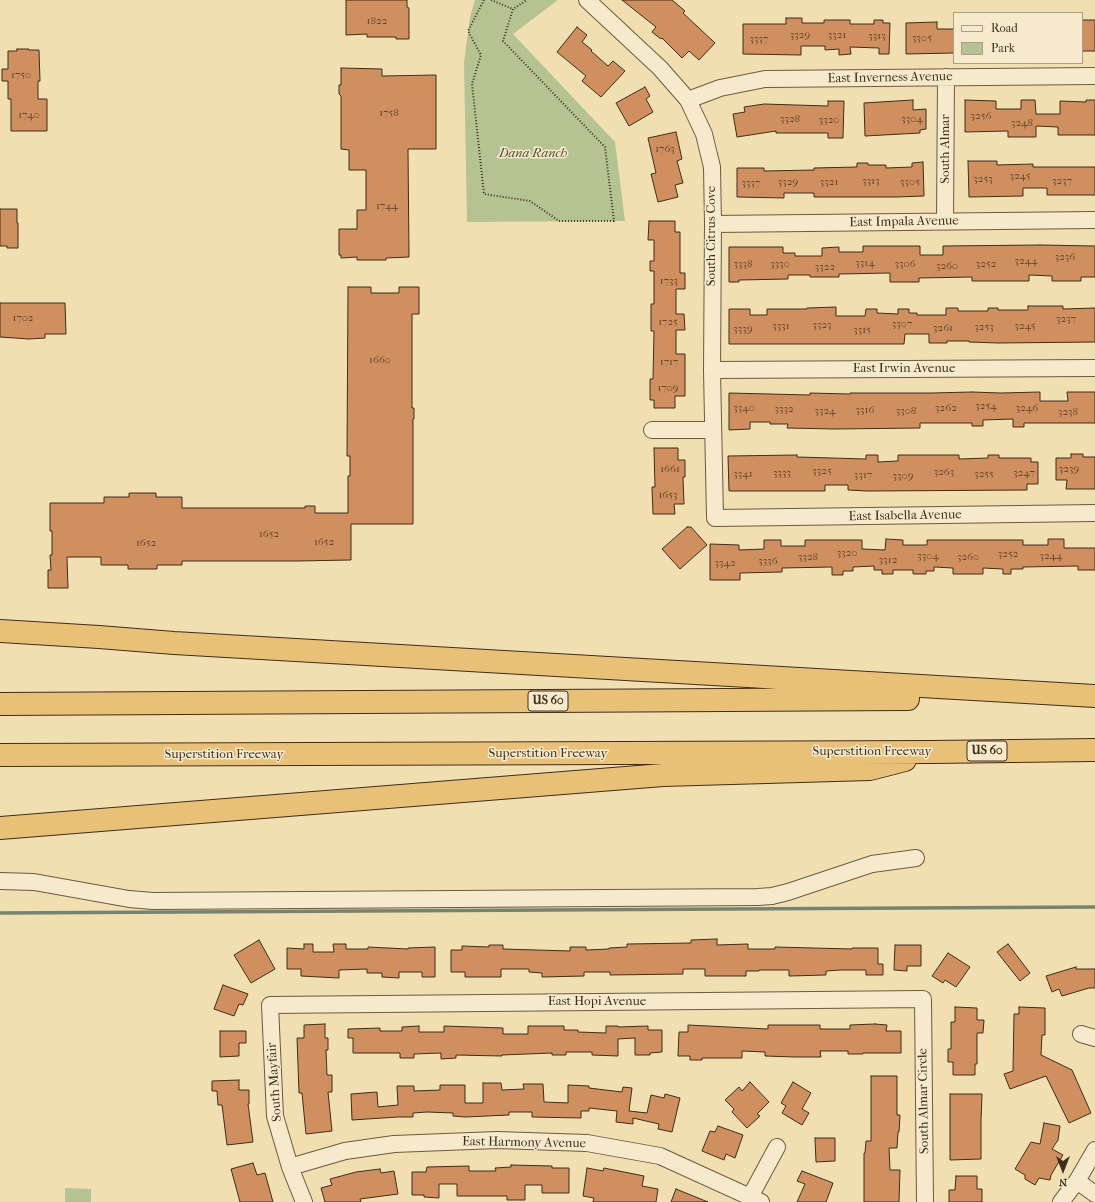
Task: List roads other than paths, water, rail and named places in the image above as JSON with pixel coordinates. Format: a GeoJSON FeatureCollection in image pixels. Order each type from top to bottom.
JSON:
{"type":"FeatureCollection","features":[{"type":"Feature","properties":{"kind":"highway"},"geometry":{"type":"LineString","coordinates":[[0,631],[174,643],[1095,697]]}},
{"type":"Feature","properties":{"kind":"highway","name":"US 60"},"geometry":{"type":"LineString","coordinates":[[0,704],[1095,697]]}},
{"type":"Feature","properties":{"kind":"highway","name":"Superstition Freeway"},"geometry":{"type":"LineString","coordinates":[[0,755],[932,752],[1095,750]]}},
{"type":"Feature","properties":{"kind":"highway"},"geometry":{"type":"LineString","coordinates":[[0,828],[663,775],[870,769],[932,752]]}},
{"type":"Feature","properties":{"kind":"street","name":"South Citrus Cove"},"geometry":{"type":"LineString","coordinates":[[587,0],[660,68],[688,100],[704,134],[712,167],[714,224],[712,370],[715,518]]}},
{"type":"Feature","properties":{"kind":"street","name":"East Inverness Avenue"},"geometry":{"type":"LineString","coordinates":[[688,100],[720,88],[765,79],[1095,76]]}},
{"type":"Feature","properties":{"kind":"street","name":"South Almar"},"geometry":{"type":"LineString","coordinates":[[946,77],[946,221]]}},
{"type":"Feature","properties":{"kind":"street","name":"East Impala Avenue"},"geometry":{"type":"LineString","coordinates":[[714,224],[1095,220]]}},
{"type":"Feature","properties":{"kind":"street","name":"East Irwin Avenue"},"geometry":{"type":"LineString","coordinates":[[712,370],[1095,368]]}},
{"type":"Feature","properties":{"kind":"street"},"geometry":{"type":"LineString","coordinates":[[652,430],[713,430]]}},
{"type":"Feature","properties":{"kind":"street","name":"East Isabella Avenue"},"geometry":{"type":"LineString","coordinates":[[715,518],[1095,514]]}},
{"type":"Feature","properties":{"kind":"street"},"geometry":{"type":"LineString","coordinates":[[0,881],[34,882],[129,899],[153,901],[758,897],[772,896],[788,892],[872,864],[916,858]]}},
{"type":"Feature","properties":{"kind":"street","name":"East Hopi Avenue"},"geometry":{"type":"LineString","coordinates":[[270,1005],[923,999]]}},
{"type":"Feature","properties":{"kind":"street","name":"South Almar Circle"},"geometry":{"type":"LineString","coordinates":[[923,999],[925,1202]]}},
{"type":"Feature","properties":{"kind":"street","name":"South Mayfair"},"geometry":{"type":"LineString","coordinates":[[270,1005],[275,1116],[290,1167],[304,1202]]}},
{"type":"Feature","properties":{"kind":"street","name":"East Harmony Avenue"},"geometry":{"type":"LineString","coordinates":[[290,1167],[345,1151],[394,1144],[497,1140],[587,1143],[660,1156],[756,1199],[777,1147]]}},
{"type":"Feature","properties":{"kind":"street"},"geometry":{"type":"LineString","coordinates":[[1061,1202],[1077,1180],[1095,1150]]}},
{"type":"Feature","properties":{"kind":"street"},"geometry":{"type":"LineString","coordinates":[[1077,1180],[1095,1194]]}},
{"type":"Feature","properties":{"kind":"waterway"},"geometry":{"type":"LineString","coordinates":[[0,913],[1095,907]]}},
{"type":"Feature","properties":{"kind":"park label","name":"Dana Ranch"},"geometry":{"type":"Point","coordinates":[533,154]}}]}
